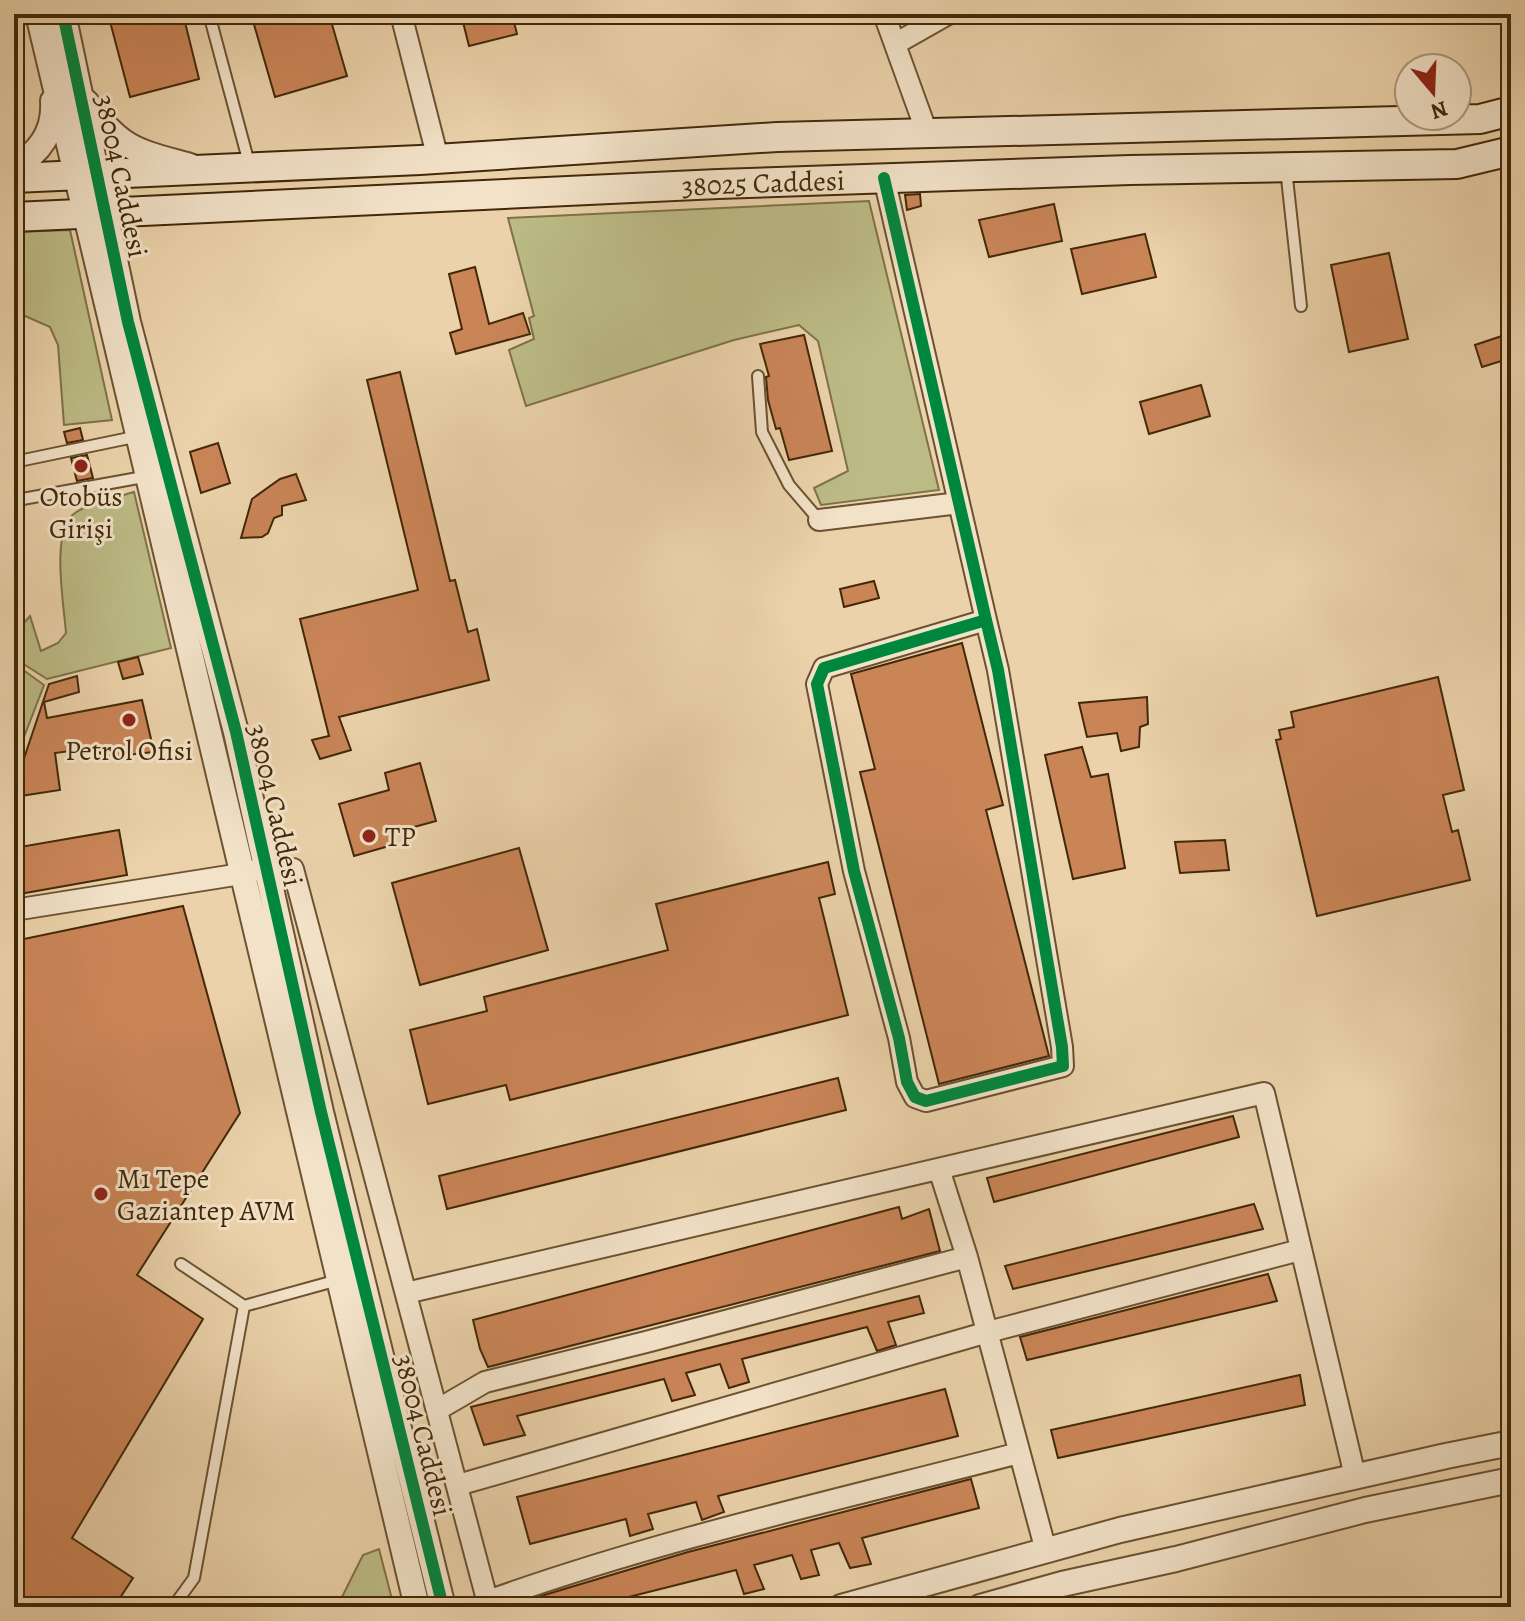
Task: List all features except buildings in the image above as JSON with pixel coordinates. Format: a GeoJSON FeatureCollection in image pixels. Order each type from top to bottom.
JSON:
{"type":"FeatureCollection","features":[{"type":"Feature","properties":{"kind":"main road","name":"38025 Caddesi"},"geometry":{"type":"LineString","coordinates":[[14,178],[438,159],[777,137],[1480,119],[1511,111]]}},
{"type":"Feature","properties":{"kind":"main road","name":"38025 Caddesi"},"geometry":{"type":"LineString","coordinates":[[14,217],[884,178],[1457,164],[1506,156]]}},
{"type":"Feature","properties":{"kind":"street","name":"38004 Caddesi"},"geometry":{"type":"LineString","coordinates":[[38,14],[52,74],[87,174]]}},
{"type":"Feature","properties":{"kind":"street","name":"38004 Caddesi"},"geometry":{"type":"LineString","coordinates":[[60,14],[65,23],[81,96],[87,174],[94,214],[147,434],[236,732],[417,1607]]}},
{"type":"Feature","properties":{"kind":"street"},"geometry":{"type":"LineString","coordinates":[[401,14],[438,159]]}},
{"type":"Feature","properties":{"kind":"street"},"geometry":{"type":"LineString","coordinates":[[884,14],[927,133]]}},
{"type":"Feature","properties":{"kind":"street"},"geometry":{"type":"LineString","coordinates":[[895,44],[948,14]]}},
{"type":"Feature","properties":{"kind":"street"},"geometry":{"type":"LineString","coordinates":[[14,167],[29,158],[51,127],[54,113],[52,74]]}},
{"type":"Feature","properties":{"kind":"street"},"geometry":{"type":"LineString","coordinates":[[81,96],[118,140],[139,152],[200,169]]}},
{"type":"Feature","properties":{"kind":"street"},"geometry":{"type":"LineString","coordinates":[[884,178],[998,670],[1063,1066],[926,1101],[915,1097],[907,1082],[899,1038],[854,871],[817,684],[824,668],[986,620]]}},
{"type":"Feature","properties":{"kind":"street","name":"38004 Caddesi"},"geometry":{"type":"LineString","coordinates":[[158,475],[241,874],[443,1607]]}},
{"type":"Feature","properties":{"kind":"street"},"geometry":{"type":"LineString","coordinates":[[819,520],[959,503]]}},
{"type":"Feature","properties":{"kind":"street"},"geometry":{"type":"LineString","coordinates":[[14,910],[266,868],[293,869],[488,1604],[535,1584],[713,1533],[1019,1453]]}},
{"type":"Feature","properties":{"kind":"street"},"geometry":{"type":"LineString","coordinates":[[406,1293],[1264,1093],[1355,1476]]}},
{"type":"Feature","properties":{"kind":"street"},"geometry":{"type":"LineString","coordinates":[[939,1169],[967,1257],[1046,1551]]}},
{"type":"Feature","properties":{"kind":"street"},"geometry":{"type":"LineString","coordinates":[[458,1485],[988,1332],[1300,1250]]}},
{"type":"Feature","properties":{"kind":"street"},"geometry":{"type":"LineString","coordinates":[[437,1410],[485,1382],[967,1257]]}},
{"type":"Feature","properties":{"kind":"street"},"geometry":{"type":"LineString","coordinates":[[841,1607],[1120,1530],[1511,1443]]}},
{"type":"Feature","properties":{"kind":"street"},"geometry":{"type":"LineString","coordinates":[[980,1607],[1365,1510],[1511,1480]]}},
{"type":"Feature","properties":{"kind":"lane"},"geometry":{"type":"LineString","coordinates":[[209,14],[250,167]]}},
{"type":"Feature","properties":{"kind":"lane"},"geometry":{"type":"LineString","coordinates":[[1286,167],[1301,306]]}},
{"type":"Feature","properties":{"kind":"lane"},"geometry":{"type":"LineString","coordinates":[[758,376],[762,432],[789,485],[819,520]]}},
{"type":"Feature","properties":{"kind":"lane"},"geometry":{"type":"LineString","coordinates":[[14,462],[147,434]]}},
{"type":"Feature","properties":{"kind":"lane"},"geometry":{"type":"LineString","coordinates":[[14,470],[18,585],[14,593]]}},
{"type":"Feature","properties":{"kind":"lane"},"geometry":{"type":"LineString","coordinates":[[17,500],[158,475]]}},
{"type":"Feature","properties":{"kind":"lane"},"geometry":{"type":"LineString","coordinates":[[181,1264],[244,1306],[350,1278]]}},
{"type":"Feature","properties":{"kind":"lane"},"geometry":{"type":"LineString","coordinates":[[173,1607],[194,1578],[244,1306]]}},
{"type":"Feature","properties":{"kind":"shaded area"},"geometry":{"type":"Polygon","coordinates":[[[869,201],[939,490],[821,505],[814,488],[848,471],[818,341],[799,325],[734,340],[526,406],[509,350],[534,339],[529,318],[534,316],[508,218],[869,201]]]}},
{"type":"Feature","properties":{"kind":"shaded area"},"geometry":{"type":"Polygon","coordinates":[[[70,230],[112,420],[64,425],[58,345],[50,327],[14,311],[14,232],[70,230]]]}},
{"type":"Feature","properties":{"kind":"shaded area"},"geometry":{"type":"Polygon","coordinates":[[[134,492],[171,648],[47,679],[14,658],[14,634],[30,616],[41,651],[58,643],[66,633],[60,568],[67,522],[88,506],[134,492]]]}},
{"type":"Feature","properties":{"kind":"shaded area"},"geometry":{"type":"Polygon","coordinates":[[[19,667],[44,685],[14,763],[14,668],[19,667]]]}},
{"type":"Feature","properties":{"kind":"shaded area"},"geometry":{"type":"Polygon","coordinates":[[[379,1549],[394,1607],[337,1607],[363,1555],[379,1549]]]}},
{"type":"Feature","properties":{"kind":"cycle path"},"geometry":{"type":"LineString","coordinates":[[60,14],[65,23],[128,322],[236,732],[321,1112],[443,1607]]}},
{"type":"Feature","properties":{"kind":"cycle path"},"geometry":{"type":"LineString","coordinates":[[884,178],[998,670],[1063,1066],[926,1101],[915,1097],[907,1082],[899,1038],[854,871],[817,684],[824,668],[986,620]]}},
{"type":"Feature","properties":{"kind":"place","name":"Otobüs Girişi"},"geometry":{"type":"Point","coordinates":[81,466]}},
{"type":"Feature","properties":{"kind":"place","name":"Petrol Ofisi"},"geometry":{"type":"Point","coordinates":[129,720]}},
{"type":"Feature","properties":{"kind":"place","name":"TP"},"geometry":{"type":"Point","coordinates":[369,836]}},
{"type":"Feature","properties":{"kind":"place","name":"M1 Tepe Gaziantep AVM"},"geometry":{"type":"Point","coordinates":[101,1194]}}]}
